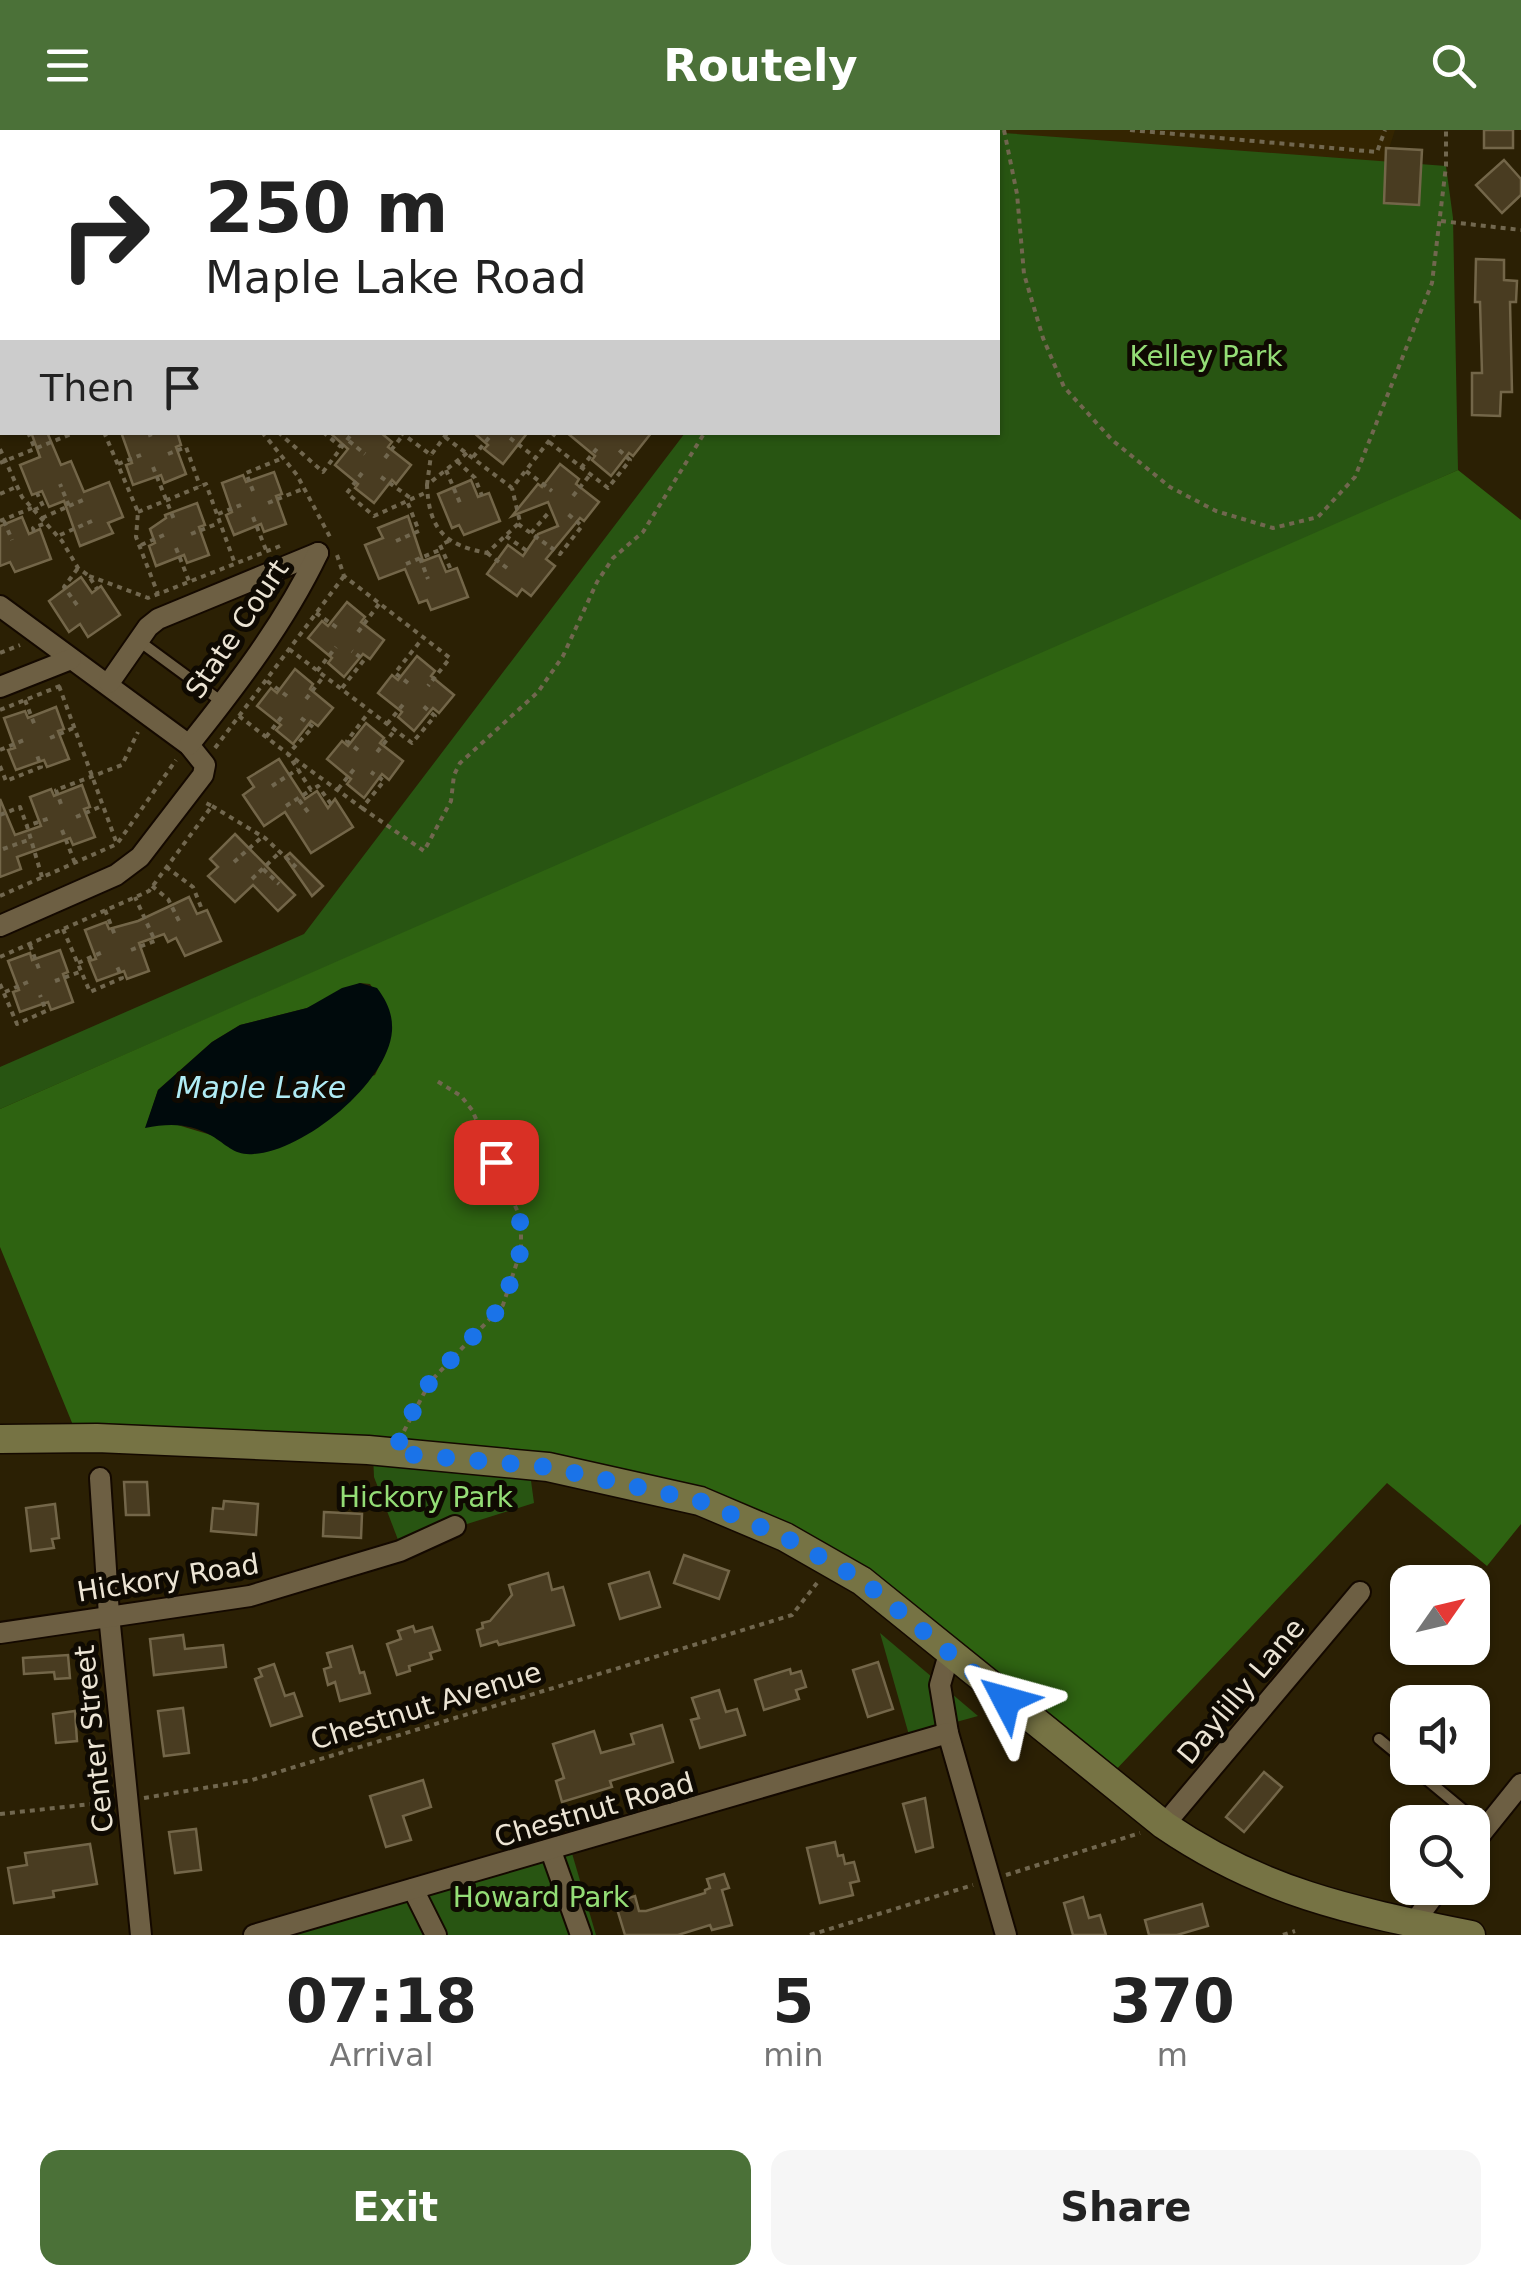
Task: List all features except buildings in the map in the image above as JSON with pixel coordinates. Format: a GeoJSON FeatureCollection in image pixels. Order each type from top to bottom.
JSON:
{"type":"FeatureCollection","features":[{"type":"Feature","properties":{"kind":"street","name":"State Court"},"geometry":{"type":"LineString","coordinates":[[0,926],[116,875],[140,857],[203,775],[205,764],[190,753],[231,709],[318,553],[158,619],[109,683]]}},
{"type":"Feature","properties":{"kind":"street"},"geometry":{"type":"LineString","coordinates":[[0,606],[73,669],[109,683],[190,753]]}},
{"type":"Feature","properties":{"kind":"street"},"geometry":{"type":"LineString","coordinates":[[0,687],[73,669]]}},
{"type":"Feature","properties":{"kind":"street"},"geometry":{"type":"LineString","coordinates":[[0,1440],[96,1438],[394,1453],[548,1467],[700,1501],[786,1538],[862,1580],[1164,1826],[1206,1854],[1311,1899],[1471,1935]]}},
{"type":"Feature","properties":{"kind":"street","name":"Center Street"},"geometry":{"type":"LineString","coordinates":[[100,1478],[109,1615],[141,1935]]}},
{"type":"Feature","properties":{"kind":"street","name":"Hickory Road"},"geometry":{"type":"LineString","coordinates":[[0,1633],[250,1596],[400,1551],[455,1526]]}},
{"type":"Feature","properties":{"kind":"street","name":"Daylilly Lane"},"geometry":{"type":"LineString","coordinates":[[1164,1826],[1360,1592]]}},
{"type":"Feature","properties":{"kind":"street"},"geometry":{"type":"LineString","coordinates":[[949,1654],[940,1685],[948,1733],[1006,1935]]}},
{"type":"Feature","properties":{"kind":"street","name":"Chestnut Road"},"geometry":{"type":"LineString","coordinates":[[254,1935],[948,1733]]}},
{"type":"Feature","properties":{"kind":"street"},"geometry":{"type":"LineString","coordinates":[[1490,1822],[1521,1784]]}},
{"type":"Feature","properties":{"kind":"street"},"geometry":{"type":"LineString","coordinates":[[551,1851],[581,1935]]}},
{"type":"Feature","properties":{"kind":"street"},"geometry":{"type":"LineString","coordinates":[[412,1890],[436,1935]]}},
{"type":"Feature","properties":{"kind":"street"},"geometry":{"type":"LineString","coordinates":[[1413,1924],[1427,1905]]}},
{"type":"Feature","properties":{"kind":"lane"},"geometry":{"type":"LineString","coordinates":[[139,640],[231,709]]}},
{"type":"Feature","properties":{"kind":"lane"},"geometry":{"type":"LineString","coordinates":[[1379,1739],[1390,1748]]}},
{"type":"Feature","properties":{"kind":"lane"},"geometry":{"type":"LineString","coordinates":[[1429,1785],[1449,1805]]}},
{"type":"Feature","properties":{"kind":"path"},"geometry":{"type":"LineString","coordinates":[[1004,130],[1017,194],[1024,274],[1043,338],[1064,387],[1112,440],[1170,487],[1216,511],[1274,528],[1318,517],[1356,477],[1432,283],[1441,222],[1446,130]]}},
{"type":"Feature","properties":{"kind":"path"},"geometry":{"type":"LineString","coordinates":[[1130,130],[1377,152],[1384,130]]}},
{"type":"Feature","properties":{"kind":"path"},"geometry":{"type":"LineString","coordinates":[[1441,222],[1521,230]]}},
{"type":"Feature","properties":{"kind":"path"},"geometry":{"type":"LineString","coordinates":[[29,435],[34,449]]}},
{"type":"Feature","properties":{"kind":"path"},"geometry":{"type":"LineString","coordinates":[[2,462],[69,435]]}},
{"type":"Feature","properties":{"kind":"path"},"geometry":{"type":"LineString","coordinates":[[105,435],[138,512],[136,537],[158,594]]}},
{"type":"Feature","properties":{"kind":"path"},"geometry":{"type":"LineString","coordinates":[[150,435],[152,441]]}},
{"type":"Feature","properties":{"kind":"path"},"geometry":{"type":"LineString","coordinates":[[264,435],[305,488],[327,528],[344,576],[450,658],[428,686]]}},
{"type":"Feature","properties":{"kind":"path"},"geometry":{"type":"LineString","coordinates":[[281,435],[322,472],[351,435]]}},
{"type":"Feature","properties":{"kind":"path"},"geometry":{"type":"LineString","coordinates":[[284,439],[287,435]]}},
{"type":"Feature","properties":{"kind":"path"},"geometry":{"type":"LineString","coordinates":[[327,435],[342,447]]}},
{"type":"Feature","properties":{"kind":"path"},"geometry":{"type":"LineString","coordinates":[[386,458],[401,435]]}},
{"type":"Feature","properties":{"kind":"path"},"geometry":{"type":"LineString","coordinates":[[403,435],[431,455]]}},
{"type":"Feature","properties":{"kind":"path"},"geometry":{"type":"LineString","coordinates":[[512,570],[488,554],[450,541],[430,514],[427,489],[431,455],[446,435],[512,488],[518,524],[560,554],[582,526],[568,514]]}},
{"type":"Feature","properties":{"kind":"path"},"geometry":{"type":"LineString","coordinates":[[473,458],[491,435]]}},
{"type":"Feature","properties":{"kind":"path"},"geometry":{"type":"LineString","coordinates":[[512,488],[554,435]]}},
{"type":"Feature","properties":{"kind":"path"},"geometry":{"type":"LineString","coordinates":[[231,709],[424,851],[451,801],[460,763],[538,692],[563,656],[597,582],[613,558],[643,532],[703,435]]}},
{"type":"Feature","properties":{"kind":"path"},"geometry":{"type":"LineString","coordinates":[[510,438],[536,458]]}},
{"type":"Feature","properties":{"kind":"path"},"geometry":{"type":"LineString","coordinates":[[347,440],[365,454]]}},
{"type":"Feature","properties":{"kind":"path"},"geometry":{"type":"LineString","coordinates":[[548,442],[608,488],[630,460],[618,449]]}},
{"type":"Feature","properties":{"kind":"path"},"geometry":{"type":"LineString","coordinates":[[582,468],[600,446]]}},
{"type":"Feature","properties":{"kind":"path"},"geometry":{"type":"LineString","coordinates":[[168,454],[186,447],[200,486]]}},
{"type":"Feature","properties":{"kind":"path"},"geometry":{"type":"LineString","coordinates":[[0,449],[2,462],[16,487],[58,536],[78,568],[89,576],[148,598],[282,545]]}},
{"type":"Feature","properties":{"kind":"path"},"geometry":{"type":"LineString","coordinates":[[362,473],[346,494],[374,516],[427,489],[467,453]]}},
{"type":"Feature","properties":{"kind":"path"},"geometry":{"type":"LineString","coordinates":[[118,464],[141,455]]}},
{"type":"Feature","properties":{"kind":"path"},"geometry":{"type":"LineString","coordinates":[[253,491],[246,473],[283,458]]}},
{"type":"Feature","properties":{"kind":"path"},"geometry":{"type":"LineString","coordinates":[[457,461],[475,478],[482,496]]}},
{"type":"Feature","properties":{"kind":"path"},"geometry":{"type":"LineString","coordinates":[[153,468],[176,522]]}},
{"type":"Feature","properties":{"kind":"path"},"geometry":{"type":"LineString","coordinates":[[446,470],[460,504]]}},
{"type":"Feature","properties":{"kind":"path"},"geometry":{"type":"LineString","coordinates":[[526,471],[552,491]]}},
{"type":"Feature","properties":{"kind":"path"},"geometry":{"type":"LineString","coordinates":[[573,496],[590,474]]}},
{"type":"Feature","properties":{"kind":"path"},"geometry":{"type":"LineString","coordinates":[[381,477],[409,500],[419,532],[396,541]]}},
{"type":"Feature","properties":{"kind":"path"},"geometry":{"type":"LineString","coordinates":[[60,484],[70,506]]}},
{"type":"Feature","properties":{"kind":"path"},"geometry":{"type":"LineString","coordinates":[[138,512],[206,484],[235,564]]}},
{"type":"Feature","properties":{"kind":"path"},"geometry":{"type":"LineString","coordinates":[[0,494],[16,487]]}},
{"type":"Feature","properties":{"kind":"path"},"geometry":{"type":"LineString","coordinates":[[268,503],[305,488]]}},
{"type":"Feature","properties":{"kind":"path"},"geometry":{"type":"LineString","coordinates":[[12,540],[2,520],[43,506],[37,493]]}},
{"type":"Feature","properties":{"kind":"path"},"geometry":{"type":"LineString","coordinates":[[34,532],[33,528],[44,520],[83,500]]}},
{"type":"Feature","properties":{"kind":"path"},"geometry":{"type":"LineString","coordinates":[[217,514],[241,504]]}},
{"type":"Feature","properties":{"kind":"path"},"geometry":{"type":"LineString","coordinates":[[531,533],[550,511]]}},
{"type":"Feature","properties":{"kind":"path"},"geometry":{"type":"LineString","coordinates":[[254,517],[267,551]]}},
{"type":"Feature","properties":{"kind":"path"},"geometry":{"type":"LineString","coordinates":[[58,536],[92,521]]}},
{"type":"Feature","properties":{"kind":"path"},"geometry":{"type":"LineString","coordinates":[[191,534],[220,522]]}},
{"type":"Feature","properties":{"kind":"path"},"geometry":{"type":"LineString","coordinates":[[488,554],[518,524]]}},
{"type":"Feature","properties":{"kind":"path"},"geometry":{"type":"LineString","coordinates":[[312,534],[327,528]]}},
{"type":"Feature","properties":{"kind":"path"},"geometry":{"type":"LineString","coordinates":[[139,546],[164,535]]}},
{"type":"Feature","properties":{"kind":"path"},"geometry":{"type":"LineString","coordinates":[[506,536],[527,551]]}},
{"type":"Feature","properties":{"kind":"path"},"geometry":{"type":"LineString","coordinates":[[450,541],[440,545],[451,570]]}},
{"type":"Feature","properties":{"kind":"path"},"geometry":{"type":"LineString","coordinates":[[176,548],[189,582]]}},
{"type":"Feature","properties":{"kind":"path"},"geometry":{"type":"LineString","coordinates":[[406,564],[442,549]]}},
{"type":"Feature","properties":{"kind":"path"},"geometry":{"type":"LineString","coordinates":[[420,558],[428,578]]}},
{"type":"Feature","properties":{"kind":"path"},"geometry":{"type":"LineString","coordinates":[[77,604],[64,587],[78,568]]}},
{"type":"Feature","properties":{"kind":"path"},"geometry":{"type":"LineString","coordinates":[[89,576],[97,589]]}},
{"type":"Feature","properties":{"kind":"path"},"geometry":{"type":"LineString","coordinates":[[358,632],[380,603]]}},
{"type":"Feature","properties":{"kind":"path"},"geometry":{"type":"LineString","coordinates":[[316,613],[339,629]]}},
{"type":"Feature","properties":{"kind":"path"},"geometry":{"type":"LineString","coordinates":[[408,683],[395,674],[423,638]]}},
{"type":"Feature","properties":{"kind":"path"},"geometry":{"type":"LineString","coordinates":[[317,671],[336,647]]}},
{"type":"Feature","properties":{"kind":"path"},"geometry":{"type":"LineString","coordinates":[[289,649],[412,743],[435,716],[422,705]]}},
{"type":"Feature","properties":{"kind":"path"},"geometry":{"type":"LineString","coordinates":[[341,689],[364,660],[352,652]]}},
{"type":"Feature","properties":{"kind":"path"},"geometry":{"type":"LineString","coordinates":[[0,710],[59,686],[73,669]]}},
{"type":"Feature","properties":{"kind":"path"},"geometry":{"type":"LineString","coordinates":[[306,699],[324,676]]}},
{"type":"Feature","properties":{"kind":"path"},"geometry":{"type":"LineString","coordinates":[[266,680],[287,696]]}},
{"type":"Feature","properties":{"kind":"path"},"geometry":{"type":"LineString","coordinates":[[59,686],[117,844]]}},
{"type":"Feature","properties":{"kind":"path"},"geometry":{"type":"LineString","coordinates":[[25,700],[35,726]]}},
{"type":"Feature","properties":{"kind":"path"},"geometry":{"type":"LineString","coordinates":[[387,724],[406,701]]}},
{"type":"Feature","properties":{"kind":"path"},"geometry":{"type":"LineString","coordinates":[[358,750],[347,741],[370,711]]}},
{"type":"Feature","properties":{"kind":"path"},"geometry":{"type":"LineString","coordinates":[[266,737],[284,714]]}},
{"type":"Feature","properties":{"kind":"path"},"geometry":{"type":"LineString","coordinates":[[288,754],[313,727],[301,718]]}},
{"type":"Feature","properties":{"kind":"path"},"geometry":{"type":"LineString","coordinates":[[50,738],[76,728]]}},
{"type":"Feature","properties":{"kind":"path"},"geometry":{"type":"LineString","coordinates":[[61,804],[56,790],[122,764],[140,728]]}},
{"type":"Feature","properties":{"kind":"path"},"geometry":{"type":"LineString","coordinates":[[377,752],[395,730]]}},
{"type":"Feature","properties":{"kind":"path"},"geometry":{"type":"LineString","coordinates":[[0,750],[24,740]]}},
{"type":"Feature","properties":{"kind":"path"},"geometry":{"type":"LineString","coordinates":[[0,766],[6,781],[41,767],[36,752]]}},
{"type":"Feature","properties":{"kind":"path"},"geometry":{"type":"LineString","coordinates":[[0,887],[2,895],[117,844],[190,753]]}},
{"type":"Feature","properties":{"kind":"path"},"geometry":{"type":"LineString","coordinates":[[288,754],[311,790]]}},
{"type":"Feature","properties":{"kind":"path"},"geometry":{"type":"LineString","coordinates":[[338,789],[355,768]]}},
{"type":"Feature","properties":{"kind":"path"},"geometry":{"type":"LineString","coordinates":[[272,786],[298,769]]}},
{"type":"Feature","properties":{"kind":"path"},"geometry":{"type":"LineString","coordinates":[[362,808],[384,781],[372,772]]}},
{"type":"Feature","properties":{"kind":"path"},"geometry":{"type":"LineString","coordinates":[[286,806],[318,786],[331,804]]}},
{"type":"Feature","properties":{"kind":"path"},"geometry":{"type":"LineString","coordinates":[[298,798],[310,816]]}},
{"type":"Feature","properties":{"kind":"path"},"geometry":{"type":"LineString","coordinates":[[76,816],[102,806]]}},
{"type":"Feature","properties":{"kind":"path"},"geometry":{"type":"LineString","coordinates":[[212,806],[262,836],[296,867]]}},
{"type":"Feature","properties":{"kind":"path"},"geometry":{"type":"LineString","coordinates":[[0,815],[20,807],[42,878]]}},
{"type":"Feature","properties":{"kind":"path"},"geometry":{"type":"LineString","coordinates":[[27,826],[50,818]]}},
{"type":"Feature","properties":{"kind":"path"},"geometry":{"type":"LineString","coordinates":[[62,830],[76,863]]}},
{"type":"Feature","properties":{"kind":"path"},"geometry":{"type":"LineString","coordinates":[[234,862],[262,836]]}},
{"type":"Feature","properties":{"kind":"path"},"geometry":{"type":"LineString","coordinates":[[3,849],[31,839]]}},
{"type":"Feature","properties":{"kind":"path"},"geometry":{"type":"LineString","coordinates":[[252,879],[280,852]]}},
{"type":"Feature","properties":{"kind":"path"},"geometry":{"type":"LineString","coordinates":[[166,867],[193,888],[203,912]]}},
{"type":"Feature","properties":{"kind":"path"},"geometry":{"type":"LineString","coordinates":[[263,869],[278,884]]}},
{"type":"Feature","properties":{"kind":"path"},"geometry":{"type":"LineString","coordinates":[[152,886],[168,899],[180,923]]}},
{"type":"Feature","properties":{"kind":"path"},"geometry":{"type":"LineString","coordinates":[[131,950],[155,941],[135,897]]}},
{"type":"Feature","properties":{"kind":"path"},"geometry":{"type":"LineString","coordinates":[[105,910],[116,938]]}},
{"type":"Feature","properties":{"kind":"path"},"geometry":{"type":"LineString","coordinates":[[64,929],[90,992],[122,978],[116,964]]}},
{"type":"Feature","properties":{"kind":"path"},"geometry":{"type":"LineString","coordinates":[[30,944],[39,969]]}},
{"type":"Feature","properties":{"kind":"path"},"geometry":{"type":"LineString","coordinates":[[78,963],[105,951]]}},
{"type":"Feature","properties":{"kind":"path"},"geometry":{"type":"LineString","coordinates":[[55,981],[82,971]]}},
{"type":"Feature","properties":{"kind":"path"},"geometry":{"type":"LineString","coordinates":[[4,993],[28,982]]}},
{"type":"Feature","properties":{"kind":"path"},"geometry":{"type":"LineString","coordinates":[[0,984],[16,1024],[46,1011],[40,995]]}},
{"type":"Feature","properties":{"kind":"path"},"geometry":{"type":"LineString","coordinates":[[0,1006],[8,1002]]}},
{"type":"Feature","properties":{"kind":"path"},"geometry":{"type":"LineString","coordinates":[[394,1453],[430,1382],[503,1305],[521,1250],[520,1219],[472,1110],[461,1096],[438,1082]]}},
{"type":"Feature","properties":{"kind":"path","name":"Chestnut Avenue"},"geometry":{"type":"LineString","coordinates":[[0,1814],[129,1800],[252,1780],[792,1615],[830,1563]]}},
{"type":"Feature","properties":{"kind":"path"},"geometry":{"type":"LineString","coordinates":[[810,1935],[1164,1826]]}},
{"type":"Feature","properties":{"kind":"path"},"geometry":{"type":"LineString","coordinates":[[1283,1935],[1295,1931]]}},
{"type":"Feature","properties":{"kind":"shaded area"},"geometry":{"type":"Polygon","coordinates":[[[1395,130],[1384,164],[1003,133],[1395,130]]]}},
{"type":"Feature","properties":{"kind":"green space","name":"Kelley Park"},"geometry":{"type":"Polygon","coordinates":[[[1000,130],[1446,166],[1453,218],[1458,470],[0,1109],[0,1067],[304,934],[683,435],[1000,435],[1000,130]]]}},
{"type":"Feature","properties":{"kind":"green space"},"geometry":{"type":"Polygon","coordinates":[[[1458,470],[1521,520],[1521,1524],[1486,1565],[1387,1483],[1111,1775],[988,1667],[685,1488],[584,1460],[496,1449],[75,1430],[0,1247],[0,1109],[1458,470]],[[360,983],[307,1008],[240,1025],[212,1042],[158,1090],[146,1127],[171,1123],[211,1135],[375,1075],[390,1037],[385,1009],[370,984],[360,983]]]}},
{"type":"Feature","properties":{"kind":"green space","name":"Hickory Park"},"geometry":{"type":"Polygon","coordinates":[[[373,1454],[529,1466],[534,1503],[400,1545],[374,1477],[373,1454]]]}},
{"type":"Feature","properties":{"kind":"green space"},"geometry":{"type":"Polygon","coordinates":[[[880,1633],[978,1716],[909,1735],[880,1633]]]}},
{"type":"Feature","properties":{"kind":"green space","name":"Howard Park"},"geometry":{"type":"Polygon","coordinates":[[[571,1850],[596,1935],[279,1935],[571,1850]]]}},
{"type":"Feature","properties":{"kind":"water","name":"Maple Lake"},"geometry":{"type":"Polygon","coordinates":[[[360,983],[377,988],[389,1008],[392,1031],[387,1051],[360,1092],[319,1127],[296,1141],[254,1154],[236,1152],[187,1126],[145,1128],[158,1090],[212,1042],[240,1025],[307,1008],[342,988],[360,983]]]}},
{"type":"Feature","properties":{"kind":"route"},"geometry":{"type":"LineString","coordinates":[[496,1162],[520,1219],[521,1250],[503,1305],[430,1382],[394,1453],[548,1467],[700,1501],[786,1538],[862,1580],[1006,1700]]}}]}
